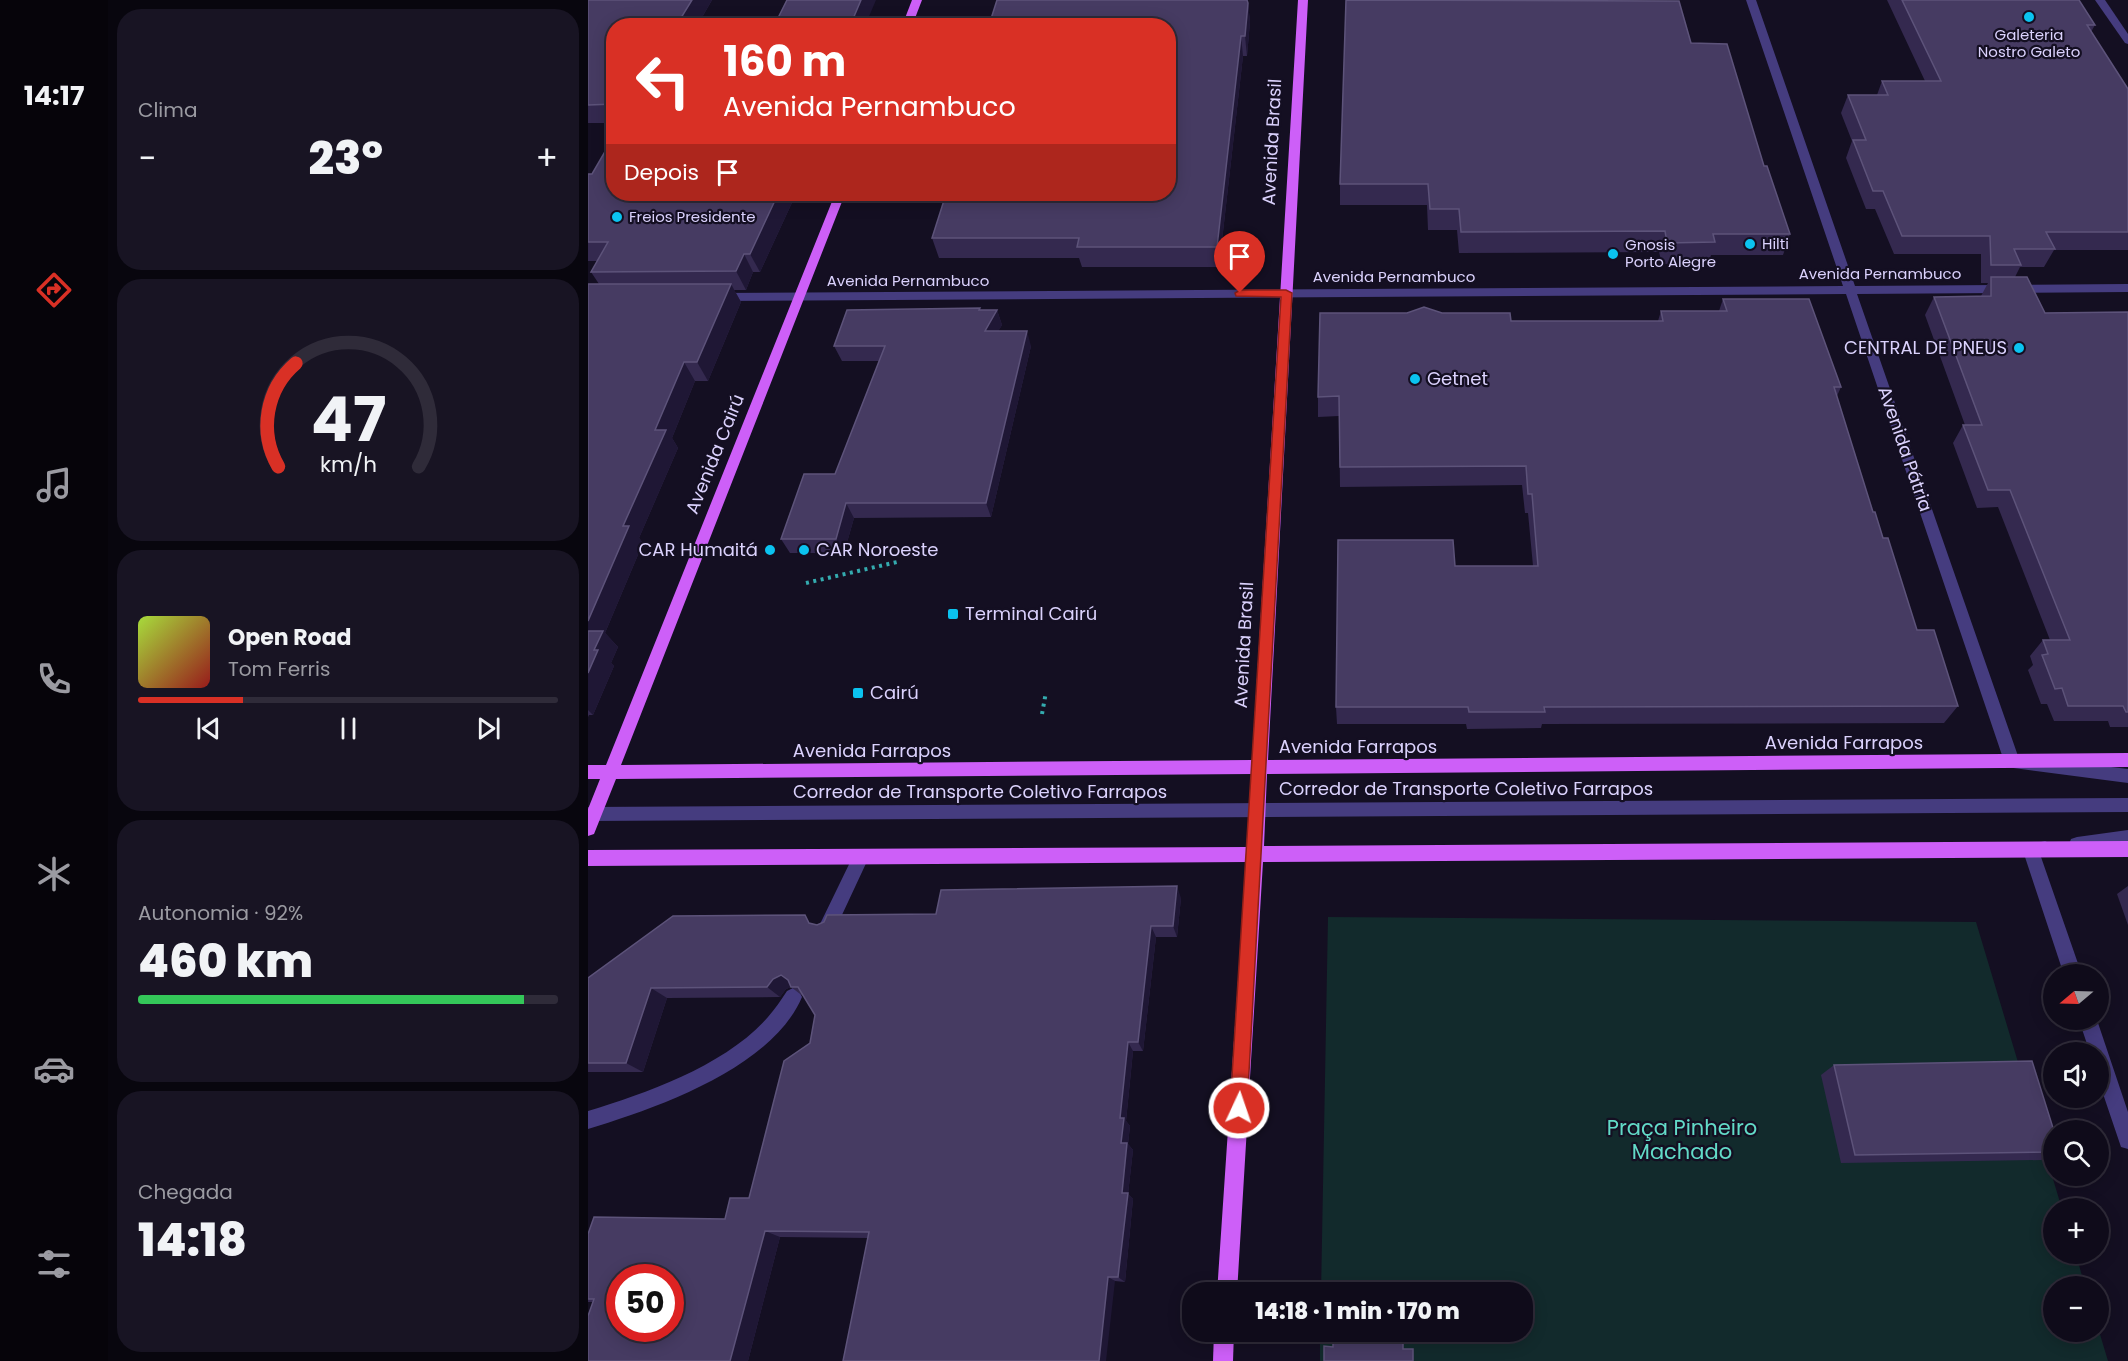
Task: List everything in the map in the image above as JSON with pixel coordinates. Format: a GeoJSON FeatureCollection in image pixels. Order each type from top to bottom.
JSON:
{"type":"FeatureCollection","features":[{"type":"Feature","properties":{"kind":"main road"},"geometry":{"type":"LineString","coordinates":[[910,18],[917,0]]}},
{"type":"Feature","properties":{"kind":"main road","name":"Avenida Brasil"},"geometry":{"type":"LineString","coordinates":[[1228,1282],[1255,853],[1303,0]]}},
{"type":"Feature","properties":{"kind":"main road","name":"Avenida Cairú"},"geometry":{"type":"LineString","coordinates":[[590,819],[837,201]]}},
{"type":"Feature","properties":{"kind":"main road","name":"Avenida Farrapos"},"geometry":{"type":"LineString","coordinates":[[588,772],[2128,760]]}},
{"type":"Feature","properties":{"kind":"main road"},"geometry":{"type":"LineString","coordinates":[[588,858],[2128,849]]}},
{"type":"Feature","properties":{"kind":"main road"},"geometry":{"type":"LineString","coordinates":[[1222,1361],[1223,1342]]}},
{"type":"Feature","properties":{"kind":"street","name":"Avenida Pátria"},"geometry":{"type":"LineString","coordinates":[[1751,0],[2012,762]]}},
{"type":"Feature","properties":{"kind":"street"},"geometry":{"type":"LineString","coordinates":[[2100,0],[2128,42]]}},
{"type":"Feature","properties":{"kind":"street","name":"Avenida Pernambuco"},"geometry":{"type":"LineString","coordinates":[[705,297],[2128,288]]}},
{"type":"Feature","properties":{"kind":"street"},"geometry":{"type":"LineString","coordinates":[[2012,762],[2128,776]]}},
{"type":"Feature","properties":{"kind":"street","name":"Corredor de Transporte Coletivo Farrapos"},"geometry":{"type":"LineString","coordinates":[[590,819],[1257,809],[2128,805]]}},
{"type":"Feature","properties":{"kind":"street"},"geometry":{"type":"LineString","coordinates":[[2069,964],[2031,851],[2128,837]]}},
{"type":"Feature","properties":{"kind":"street"},"geometry":{"type":"LineString","coordinates":[[828,926],[861,857]]}},
{"type":"Feature","properties":{"kind":"street"},"geometry":{"type":"LineString","coordinates":[[588,1120],[644,1104],[698,1080],[769,1029],[793,997]]}},
{"type":"Feature","properties":{"kind":"street"},"geometry":{"type":"LineString","coordinates":[[2091,1030],[2128,1140]]}},
{"type":"Feature","properties":{"kind":"path"},"geometry":{"type":"LineString","coordinates":[[806,583],[897,562]]}},
{"type":"Feature","properties":{"kind":"path"},"geometry":{"type":"LineString","coordinates":[[1042,714],[1046,692]]}},
{"type":"Feature","properties":{"kind":"green space","name":"Praça Pinheiro Machado"},"geometry":{"type":"Polygon","coordinates":[[[1328,917],[1976,922],[2043,1146],[2043,1186],[2055,1186],[2059,1198],[2043,1198],[2043,1264],[2079,1264],[2082,1276],[2043,1276],[2043,1342],[2102,1342],[2108,1361],[1320,1361],[1320,1342],[1533,1342],[1533,1282],[1321,1282],[1328,917]]]}},
{"type":"Feature","properties":{"kind":"building"},"geometry":{"type":"Polygon","coordinates":[[[588,0],[692,0],[681,18],[606,18],[606,104],[588,105],[588,0]]]}},
{"type":"Feature","properties":{"kind":"building"},"geometry":{"type":"Polygon","coordinates":[[[787,0],[861,0],[853,18],[778,18],[787,0]]]}},
{"type":"Feature","properties":{"kind":"building"},"geometry":{"type":"Polygon","coordinates":[[[997,0],[1247,0],[1245,36],[1241,36],[1217,247],[1077,247],[1079,238],[932,238],[944,201],[1176,201],[1176,18],[991,18],[997,0]]]}},
{"type":"Feature","properties":{"kind":"building"},"geometry":{"type":"Polygon","coordinates":[[[1346,0],[1679,1],[1691,43],[1727,44],[1764,166],[1767,166],[1790,234],[1713,234],[1715,242],[1667,243],[1665,231],[1461,232],[1459,209],[1430,209],[1428,184],[1340,184],[1346,0]]]}},
{"type":"Feature","properties":{"kind":"building"},"geometry":{"type":"Polygon","coordinates":[[[1902,0],[2079,0],[2095,25],[2087,25],[2128,89],[2128,232],[2046,232],[2055,249],[2014,249],[2021,265],[1991,265],[1990,236],[1902,236],[1883,191],[1873,191],[1853,140],[1866,140],[1848,95],[1888,95],[1882,81],[1941,81],[1902,0]]]}},
{"type":"Feature","properties":{"kind":"building"},"geometry":{"type":"Polygon","coordinates":[[[606,150],[606,201],[775,201],[750,254],[744,254],[736,271],[591,272],[608,242],[588,242],[588,174],[592,174],[606,150]]]}},
{"type":"Feature","properties":{"kind":"building"},"geometry":{"type":"Polygon","coordinates":[[[1991,277],[2027,277],[2045,313],[2128,312],[2128,712],[2123,706],[2068,706],[2062,688],[2055,689],[2042,655],[2048,654],[2043,640],[2070,640],[2010,490],[1988,490],[1963,425],[1982,425],[1934,297],[1991,296],[1991,277]]]}},
{"type":"Feature","properties":{"kind":"building"},"geometry":{"type":"Polygon","coordinates":[[[588,284],[731,284],[697,362],[684,362],[655,430],[666,430],[623,526],[629,526],[588,621],[588,284]]]}},
{"type":"Feature","properties":{"kind":"building"},"geometry":{"type":"Polygon","coordinates":[[[1723,299],[1809,299],[1841,387],[1834,387],[1873,512],[1875,512],[1883,538],[1888,538],[1917,630],[1934,630],[1958,706],[1544,707],[1545,712],[1469,712],[1468,707],[1336,707],[1338,540],[1453,540],[1455,566],[1538,566],[1532,494],[1528,494],[1526,466],[1340,467],[1339,396],[1318,397],[1320,313],[1407,313],[1424,307],[1442,313],[1510,313],[1511,321],[1663,321],[1661,311],[1727,311],[1723,299]]]}},
{"type":"Feature","properties":{"kind":"building"},"geometry":{"type":"Polygon","coordinates":[[[980,308],[979,310],[997,310],[985,331],[1027,331],[986,503],[846,503],[836,539],[781,539],[804,474],[835,474],[885,346],[834,346],[847,310],[980,308]]]}},
{"type":"Feature","properties":{"kind":"building"},"geometry":{"type":"Polygon","coordinates":[[[588,631],[603,631],[594,650],[598,650],[588,673],[588,631]]]}},
{"type":"Feature","properties":{"kind":"building"},"geometry":{"type":"Polygon","coordinates":[[[1177,886],[1173,926],[1151,926],[1138,1042],[1128,1042],[1120,1118],[1124,1118],[1121,1143],[1127,1143],[1122,1193],[1128,1193],[1118,1277],[1108,1277],[1099,1361],[843,1361],[869,1232],[765,1231],[730,1361],[588,1361],[588,1316],[594,1299],[588,1299],[588,1234],[594,1217],[725,1219],[730,1198],[749,1198],[784,1061],[810,1043],[815,1015],[798,987],[791,987],[788,980],[781,975],[773,979],[767,987],[651,988],[626,1063],[588,1063],[588,978],[673,916],[805,915],[809,923],[817,925],[824,922],[827,915],[936,914],[941,890],[1177,886]]]}},
{"type":"Feature","properties":{"kind":"building"},"geometry":{"type":"Polygon","coordinates":[[[2032,1061],[2043,1096],[2043,1108],[2047,1108],[2051,1120],[2043,1120],[2043,1152],[1855,1155],[1834,1065],[2032,1061]]]}},
{"type":"Feature","properties":{"kind":"building"},"geometry":{"type":"Polygon","coordinates":[[[1333,1342],[1403,1342],[1403,1349],[1413,1349],[1413,1361],[1324,1361],[1324,1346],[1333,1347],[1333,1342]]]}},
{"type":"Feature","properties":{"kind":"place","name":"Galeteria Nostro Galeto"},"geometry":{"type":"Point","coordinates":[2029,17]}},
{"type":"Feature","properties":{"kind":"place","name":"Freios Presidente"},"geometry":{"type":"Point","coordinates":[617,217]}},
{"type":"Feature","properties":{"kind":"place","name":"Hilti"},"geometry":{"type":"Point","coordinates":[1750,244]}},
{"type":"Feature","properties":{"kind":"place","name":"Gnosis Porto Alegre"},"geometry":{"type":"Point","coordinates":[1613,254]}},
{"type":"Feature","properties":{"kind":"place","name":"CENTRAL DE PNEUS"},"geometry":{"type":"Point","coordinates":[2019,348]}},
{"type":"Feature","properties":{"kind":"place","name":"Getnet"},"geometry":{"type":"Point","coordinates":[1415,379]}},
{"type":"Feature","properties":{"kind":"place","name":"CAR Humaitá"},"geometry":{"type":"Point","coordinates":[770,550]}},
{"type":"Feature","properties":{"kind":"place","name":"CAR Noroeste"},"geometry":{"type":"Point","coordinates":[804,550]}},
{"type":"Feature","properties":{"kind":"place","name":"Terminal Cairú"},"geometry":{"type":"Point","coordinates":[953,614]}},
{"type":"Feature","properties":{"kind":"place","name":"Cairú"},"geometry":{"type":"Point","coordinates":[858,693]}},
{"type":"Feature","properties":{"kind":"route"},"geometry":{"type":"LineString","coordinates":[[1239,1108],[1286,293],[1240,293]]}}]}
